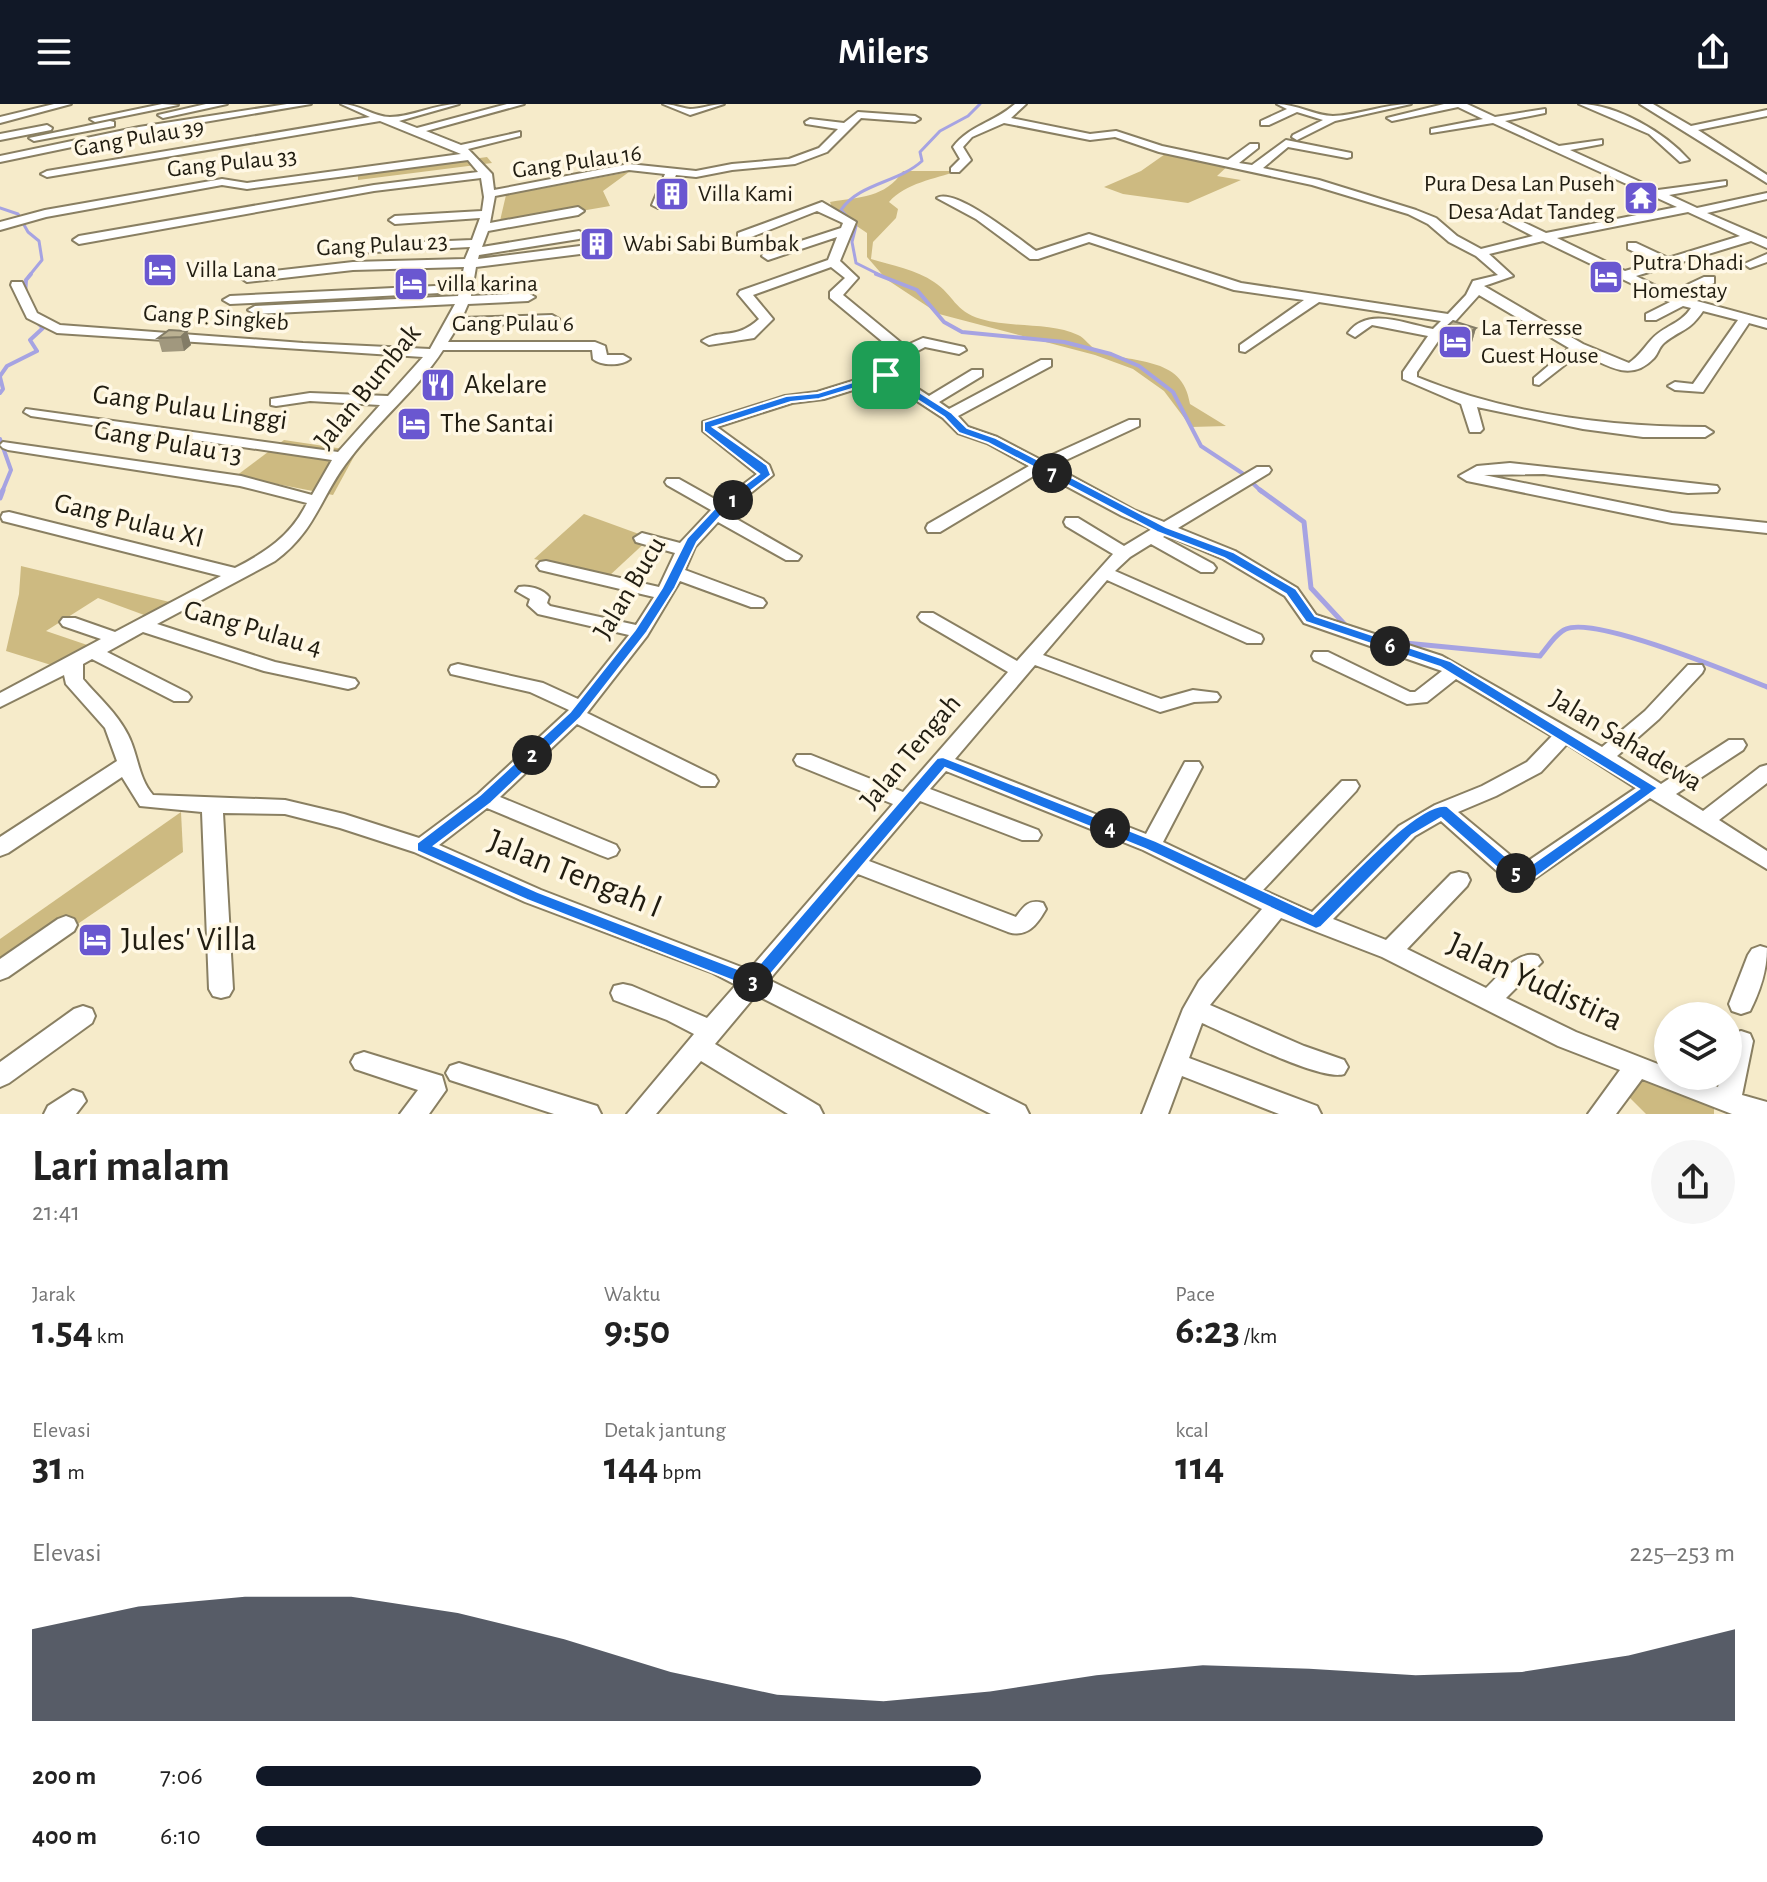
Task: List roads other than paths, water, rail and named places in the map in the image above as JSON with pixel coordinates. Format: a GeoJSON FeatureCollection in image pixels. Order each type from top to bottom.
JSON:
{"type":"FeatureCollection","features":[{"type":"Feature","properties":{"kind":"street"},"geometry":{"type":"LineString","coordinates":[[0,120],[66,104]]}},
{"type":"Feature","properties":{"kind":"street"},"geometry":{"type":"LineString","coordinates":[[0,137],[179,104]]}},
{"type":"Feature","properties":{"kind":"street"},"geometry":{"type":"LineString","coordinates":[[34,138],[222,104]]}},
{"type":"Feature","properties":{"kind":"street"},"geometry":{"type":"LineString","coordinates":[[0,152],[264,104]]}},
{"type":"Feature","properties":{"kind":"street"},"geometry":{"type":"LineString","coordinates":[[0,159],[139,130],[306,104]]}},
{"type":"Feature","properties":{"kind":"street"},"geometry":{"type":"LineString","coordinates":[[348,104],[474,161]]}},
{"type":"Feature","properties":{"kind":"street"},"geometry":{"type":"LineString","coordinates":[[111,173],[387,122],[454,104]]}},
{"type":"Feature","properties":{"kind":"street"},"geometry":{"type":"LineString","coordinates":[[412,132],[519,104]]}},
{"type":"Feature","properties":{"kind":"street"},"geometry":{"type":"LineString","coordinates":[[668,104],[690,112],[719,104]]}},
{"type":"Feature","properties":{"kind":"street"},"geometry":{"type":"LineString","coordinates":[[955,170],[966,162],[959,143],[968,135],[1003,120],[1021,104]]}},
{"type":"Feature","properties":{"kind":"street"},"geometry":{"type":"LineString","coordinates":[[1282,104],[1329,114],[1355,104]]}},
{"type":"Feature","properties":{"kind":"street"},"geometry":{"type":"LineString","coordinates":[[1297,137],[1332,119],[1406,104]]}},
{"type":"Feature","properties":{"kind":"street"},"geometry":{"type":"LineString","coordinates":[[1584,104],[1653,132],[1684,160]]}},
{"type":"Feature","properties":{"kind":"street"},"geometry":{"type":"LineString","coordinates":[[1646,104],[1767,180]]}},
{"type":"Feature","properties":{"kind":"street"},"geometry":{"type":"LineString","coordinates":[[1409,125],[1469,106]]}},
{"type":"Feature","properties":{"kind":"street"},"geometry":{"type":"LineString","coordinates":[[1370,123],[1469,106],[1690,211],[1767,244]]}},
{"type":"Feature","properties":{"kind":"street"},"geometry":{"type":"LineString","coordinates":[[490,195],[629,167],[696,174],[729,167],[791,162],[819,153],[848,127],[856,109],[915,119]]}},
{"type":"Feature","properties":{"kind":"street"},"geometry":{"type":"LineString","coordinates":[[1265,123],[1294,109]]}},
{"type":"Feature","properties":{"kind":"street"},"geometry":{"type":"LineString","coordinates":[[1435,131],[1541,111]]}},
{"type":"Feature","properties":{"kind":"street"},"geometry":{"type":"LineString","coordinates":[[1690,129],[1767,113]]}},
{"type":"Feature","properties":{"kind":"street"},"geometry":{"type":"LineString","coordinates":[[1003,120],[1090,137],[1116,134],[1159,149],[1315,182],[1412,212],[1432,221],[1453,239],[1480,253],[1507,276],[1480,283],[1453,319],[1436,334],[1410,372],[1410,379],[1468,402],[1618,430],[1705,432]]}},
{"type":"Feature","properties":{"kind":"street","name":"Gang Pulau 39"},"geometry":{"type":"LineString","coordinates":[[47,174],[387,122]]}},
{"type":"Feature","properties":{"kind":"street"},"geometry":{"type":"LineString","coordinates":[[810,122],[848,127]]}},
{"type":"Feature","properties":{"kind":"street"},"geometry":{"type":"LineString","coordinates":[[79,240],[374,188],[474,161],[516,134]]}},
{"type":"Feature","properties":{"kind":"street"},"geometry":{"type":"LineString","coordinates":[[1254,169],[1289,142],[1347,155]]}},
{"type":"Feature","properties":{"kind":"street"},"geometry":{"type":"LineString","coordinates":[[1532,152],[1598,142]]}},
{"type":"Feature","properties":{"kind":"street"},"geometry":{"type":"LineString","coordinates":[[1231,163],[1254,146]]}},
{"type":"Feature","properties":{"kind":"street"},"geometry":{"type":"LineString","coordinates":[[405,155],[474,161]]}},
{"type":"Feature","properties":{"kind":"street"},"geometry":{"type":"LineString","coordinates":[[465,194],[462,180],[474,161]]}},
{"type":"Feature","properties":{"kind":"street"},"geometry":{"type":"LineString","coordinates":[[154,214],[474,161]]}},
{"type":"Feature","properties":{"kind":"street","name":"Jalan Bumbak"},"geometry":{"type":"LineString","coordinates":[[0,701],[143,626],[294,540],[342,457],[394,401],[436,349],[452,322],[464,295],[473,256],[486,221],[490,195],[474,161]]}},
{"type":"Feature","properties":{"kind":"street","name":"Gang Pulau 33"},"geometry":{"type":"LineString","coordinates":[[0,226],[45,214],[222,182],[247,186],[474,161]]}},
{"type":"Feature","properties":{"kind":"street","name":"Gang Pulau 16"},"geometry":{"type":"LineString","coordinates":[[490,195],[629,172],[692,176]]}},
{"type":"Feature","properties":{"kind":"street","name":"Gang Pulau 16"},"geometry":{"type":"LineString","coordinates":[[658,205],[670,175]]}},
{"type":"Feature","properties":{"kind":"street"},"geometry":{"type":"LineString","coordinates":[[1654,194],[1722,183]]}},
{"type":"Feature","properties":{"kind":"street"},"geometry":{"type":"LineString","coordinates":[[1480,253],[1543,237],[1767,196]]}},
{"type":"Feature","properties":{"kind":"street"},"geometry":{"type":"LineString","coordinates":[[943,198],[980,216],[1034,256],[1089,238],[1221,283],[1453,319]]}},
{"type":"Feature","properties":{"kind":"street"},"geometry":{"type":"LineString","coordinates":[[709,341],[749,335],[766,319],[745,294],[833,262],[850,225],[848,220],[820,206],[742,236]]}},
{"type":"Feature","properties":{"kind":"street"},"geometry":{"type":"LineString","coordinates":[[395,220],[486,221],[578,211]]}},
{"type":"Feature","properties":{"kind":"street"},"geometry":{"type":"LineString","coordinates":[[1498,214],[1676,300],[1767,324]]}},
{"type":"Feature","properties":{"kind":"street"},"geometry":{"type":"LineString","coordinates":[[768,256],[845,231]]}},
{"type":"Feature","properties":{"kind":"street"},"geometry":{"type":"LineString","coordinates":[[1623,276],[1751,237]]}},
{"type":"Feature","properties":{"kind":"street"},"geometry":{"type":"LineString","coordinates":[[355,249],[473,256],[579,241]]}},
{"type":"Feature","properties":{"kind":"street"},"geometry":{"type":"LineString","coordinates":[[1632,246],[1666,262]]}},
{"type":"Feature","properties":{"kind":"street","name":"Gang Pulau 23"},"geometry":{"type":"LineString","coordinates":[[247,278],[473,256]]}},
{"type":"Feature","properties":{"kind":"street"},"geometry":{"type":"LineString","coordinates":[[1750,264],[1767,258]]}},
{"type":"Feature","properties":{"kind":"street"},"geometry":{"type":"LineString","coordinates":[[833,262],[852,278],[835,295],[902,351]]}},
{"type":"Feature","properties":{"kind":"street"},"geometry":{"type":"LineString","coordinates":[[1651,317],[1709,280]]}},
{"type":"Feature","properties":{"kind":"street","name":"Gang P. Singkeb"},"geometry":{"type":"LineString","coordinates":[[17,285],[32,315],[57,329],[303,347],[436,349]]}},
{"type":"Feature","properties":{"kind":"street"},"geometry":{"type":"LineString","coordinates":[[1477,288],[1605,361],[1632,368],[1649,355],[1657,341],[1688,323],[1699,306]]}},
{"type":"Feature","properties":{"kind":"street"},"geometry":{"type":"LineString","coordinates":[[230,300],[378,291],[528,297]]}},
{"type":"Feature","properties":{"kind":"street"},"geometry":{"type":"LineString","coordinates":[[255,310],[464,295]]}},
{"type":"Feature","properties":{"kind":"street"},"geometry":{"type":"LineString","coordinates":[[1245,348],[1314,299]]}},
{"type":"Feature","properties":{"kind":"street"},"geometry":{"type":"LineString","coordinates":[[1675,386],[1698,389],[1746,318]]}},
{"type":"Feature","properties":{"kind":"street"},"geometry":{"type":"LineString","coordinates":[[452,322],[552,319]]}},
{"type":"Feature","properties":{"kind":"street"},"geometry":{"type":"LineString","coordinates":[[1355,333],[1362,324],[1371,321],[1436,334]]}},
{"type":"Feature","properties":{"kind":"street"},"geometry":{"type":"LineString","coordinates":[[959,350],[925,342],[877,366],[948,415],[963,430],[992,440],[1040,466],[1156,533],[1207,568]]}},
{"type":"Feature","properties":{"kind":"street","name":"Gang Pulau 6"},"geometry":{"type":"LineString","coordinates":[[436,349],[522,344],[553,348],[595,346],[600,349],[600,359],[623,359]]}},
{"type":"Feature","properties":{"kind":"street"},"geometry":{"type":"LineString","coordinates":[[1539,381],[1578,347]]}},
{"type":"Feature","properties":{"kind":"street"},"geometry":{"type":"LineString","coordinates":[[948,415],[1046,363]]}},
{"type":"Feature","properties":{"kind":"street"},"geometry":{"type":"LineString","coordinates":[[929,402],[977,373]]}},
{"type":"Feature","properties":{"kind":"street","name":"Jalan Bucu"},"geometry":{"type":"LineString","coordinates":[[422,847],[485,799],[578,712],[641,632],[665,594],[684,550],[718,512],[762,480],[765,471],[708,425],[790,399],[819,396],[886,375]]}},
{"type":"Feature","properties":{"kind":"street"},"geometry":{"type":"LineString","coordinates":[[276,402],[310,397],[394,401]]}},
{"type":"Feature","properties":{"kind":"street"},"geometry":{"type":"LineString","coordinates":[[1468,402],[1475,429]]}},
{"type":"Feature","properties":{"kind":"street","name":"Gang Pulau Linggi"},"geometry":{"type":"LineString","coordinates":[[31,412],[342,457]]}},
{"type":"Feature","properties":{"kind":"street"},"geometry":{"type":"LineString","coordinates":[[934,528],[1040,466],[1134,423]]}},
{"type":"Feature","properties":{"kind":"street","name":"Gang Pulau 13"},"geometry":{"type":"LineString","coordinates":[[8,445],[226,479],[317,501]]}},
{"type":"Feature","properties":{"kind":"street"},"geometry":{"type":"LineString","coordinates":[[1711,489],[1667,488],[1533,468],[1484,468],[1467,476],[1672,518],[1767,528]]}},
{"type":"Feature","properties":{"kind":"street","name":"Jalan Tengah"},"geometry":{"type":"LineString","coordinates":[[640,1114],[1104,572],[1124,553],[1263,470]]}},
{"type":"Feature","properties":{"kind":"street"},"geometry":{"type":"LineString","coordinates":[[673,482],[792,556]]}},
{"type":"Feature","properties":{"kind":"street","name":"Gang Pulau XI"},"geometry":{"type":"LineString","coordinates":[[9,517],[236,574]]}},
{"type":"Feature","properties":{"kind":"street"},"geometry":{"type":"LineString","coordinates":[[1072,522],[1124,553]]}},
{"type":"Feature","properties":{"kind":"street","name":"Jalan Sahadewa"},"geometry":{"type":"LineString","coordinates":[[1156,533],[1229,555],[1291,592],[1301,601],[1303,611],[1310,619],[1426,656],[1455,670],[1603,757],[1767,861]]}},
{"type":"Feature","properties":{"kind":"street"},"geometry":{"type":"LineString","coordinates":[[642,538],[684,550]]}},
{"type":"Feature","properties":{"kind":"street"},"geometry":{"type":"LineString","coordinates":[[546,566],[665,594]]}},
{"type":"Feature","properties":{"kind":"street"},"geometry":{"type":"LineString","coordinates":[[1104,572],[1254,639]]}},
{"type":"Feature","properties":{"kind":"street"},"geometry":{"type":"LineString","coordinates":[[676,573],[757,603]]}},
{"type":"Feature","properties":{"kind":"street"},"geometry":{"type":"LineString","coordinates":[[525,591],[540,597],[537,605],[544,610],[641,632]]}},
{"type":"Feature","properties":{"kind":"street"},"geometry":{"type":"LineString","coordinates":[[927,617],[1025,663],[1160,706],[1193,696],[1210,697]]}},
{"type":"Feature","properties":{"kind":"street"},"geometry":{"type":"LineString","coordinates":[[69,622],[118,639]]}},
{"type":"Feature","properties":{"kind":"street","name":"Gang Pulau 4"},"geometry":{"type":"LineString","coordinates":[[143,626],[271,667],[348,683]]}},
{"type":"Feature","properties":{"kind":"street"},"geometry":{"type":"LineString","coordinates":[[1321,656],[1407,698],[1420,698],[1455,670]]}},
{"type":"Feature","properties":{"kind":"street"},"geometry":{"type":"LineString","coordinates":[[84,657],[181,697]]}},
{"type":"Feature","properties":{"kind":"street","name":"Jalan Tengah I"},"geometry":{"type":"LineString","coordinates":[[84,657],[73,680],[109,719],[119,735],[136,787],[147,801],[313,811],[422,847],[533,896],[754,983],[1016,1114]]}},
{"type":"Feature","properties":{"kind":"street"},"geometry":{"type":"LineString","coordinates":[[1603,757],[1652,715],[1695,669]]}},
{"type":"Feature","properties":{"kind":"street"},"geometry":{"type":"LineString","coordinates":[[458,670],[536,687],[708,781]]}},
{"type":"Feature","properties":{"kind":"street"},"geometry":{"type":"LineString","coordinates":[[1316,922],[1407,831],[1442,810],[1489,791],[1534,767],[1564,735]]}},
{"type":"Feature","properties":{"kind":"street"},"geometry":{"type":"LineString","coordinates":[[1442,810],[1506,866],[1523,875],[1531,873],[1655,792],[1736,745]]}},
{"type":"Feature","properties":{"kind":"street"},"geometry":{"type":"LineString","coordinates":[[804,760],[1030,835]]}},
{"type":"Feature","properties":{"kind":"street","name":"Jalan Yudistira"},"geometry":{"type":"LineString","coordinates":[[943,762],[1151,845],[1277,907],[1390,951],[1567,1039],[1728,1102],[1767,1113]]}},
{"type":"Feature","properties":{"kind":"street"},"geometry":{"type":"LineString","coordinates":[[0,848],[128,763]]}},
{"type":"Feature","properties":{"kind":"street"},"geometry":{"type":"LineString","coordinates":[[1151,845],[1192,767]]}},
{"type":"Feature","properties":{"kind":"street"},"geometry":{"type":"LineString","coordinates":[[1704,821],[1767,772]]}},
{"type":"Feature","properties":{"kind":"street"},"geometry":{"type":"LineString","coordinates":[[1249,891],[1349,786]]}},
{"type":"Feature","properties":{"kind":"street"},"geometry":{"type":"LineString","coordinates":[[485,799],[608,850]]}},
{"type":"Feature","properties":{"kind":"street"},"geometry":{"type":"LineString","coordinates":[[212,804],[221,989]]}},
{"type":"Feature","properties":{"kind":"street"},"geometry":{"type":"LineString","coordinates":[[855,864],[1016,926],[1022,925],[1035,909]]}},
{"type":"Feature","properties":{"kind":"street"},"geometry":{"type":"LineString","coordinates":[[1390,951],[1459,880]]}},
{"type":"Feature","properties":{"kind":"street"},"geometry":{"type":"LineString","coordinates":[[1155,1114],[1195,1009],[1207,988],[1277,907]]}},
{"type":"Feature","properties":{"kind":"street"},"geometry":{"type":"LineString","coordinates":[[0,971],[66,925]]}},
{"type":"Feature","properties":{"kind":"street"},"geometry":{"type":"LineString","coordinates":[[1742,1002],[1760,955],[1767,959]]}},
{"type":"Feature","properties":{"kind":"street"},"geometry":{"type":"LineString","coordinates":[[1489,999],[1530,962]]}},
{"type":"Feature","properties":{"kind":"street"},"geometry":{"type":"LineString","coordinates":[[623,993],[676,1013],[706,1039],[810,1114]]}},
{"type":"Feature","properties":{"kind":"street"},"geometry":{"type":"LineString","coordinates":[[1195,1009],[1335,1067]]}},
{"type":"Feature","properties":{"kind":"street"},"geometry":{"type":"LineString","coordinates":[[0,1076],[83,1016]]}},
{"type":"Feature","properties":{"kind":"street"},"geometry":{"type":"LineString","coordinates":[[364,1062],[433,1084],[433,1090],[413,1114]]}},
{"type":"Feature","properties":{"kind":"street"},"geometry":{"type":"LineString","coordinates":[[1175,1063],[1308,1114]]}},
{"type":"Feature","properties":{"kind":"street"},"geometry":{"type":"LineString","coordinates":[[1601,1114],[1638,1066]]}},
{"type":"Feature","properties":{"kind":"street"},"geometry":{"type":"LineString","coordinates":[[459,1073],[588,1114]]}},
{"type":"Feature","properties":{"kind":"street"},"geometry":{"type":"LineString","coordinates":[[1728,1102],[1731,1090]]}},
{"type":"Feature","properties":{"kind":"waterway"},"geometry":{"type":"LineString","coordinates":[[882,276],[856,263],[852,242],[856,226],[841,210],[858,194],[922,161],[920,152],[940,131],[968,116],[980,104]]}},
{"type":"Feature","properties":{"kind":"waterway"},"geometry":{"type":"LineString","coordinates":[[0,208],[18,214],[28,232],[39,241],[42,260],[29,276]]}},
{"type":"Feature","properties":{"kind":"waterway"},"geometry":{"type":"LineString","coordinates":[[25,294],[26,280],[31,274]]}},
{"type":"Feature","properties":{"kind":"waterway"},"geometry":{"type":"LineString","coordinates":[[876,274],[917,290],[944,322],[962,332],[1064,342],[1111,354],[1139,366],[1173,392],[1201,446],[1242,473],[1262,492]]}},
{"type":"Feature","properties":{"kind":"waterway"},"geometry":{"type":"LineString","coordinates":[[0,376],[7,366],[37,351],[30,340],[43,328],[36,321]]}},
{"type":"Feature","properties":{"kind":"waterway"},"geometry":{"type":"LineString","coordinates":[[0,377],[3,389],[0,393]]}},
{"type":"Feature","properties":{"kind":"waterway"},"geometry":{"type":"LineString","coordinates":[[0,439],[11,470],[2,492]]}},
{"type":"Feature","properties":{"kind":"waterway"},"geometry":{"type":"LineString","coordinates":[[0,498],[3,490]]}},
{"type":"Feature","properties":{"kind":"waterway"},"geometry":{"type":"LineString","coordinates":[[1260,490],[1304,522],[1311,588],[1348,628]]}},
{"type":"Feature","properties":{"kind":"waterway"},"geometry":{"type":"LineString","coordinates":[[1395,642],[1540,656],[1562,631],[1582,627],[1665,648],[1767,687]]}},
{"type":"Feature","properties":{"kind":"place","name":"Villa Kami"},"geometry":{"type":"Point","coordinates":[672,194]}},
{"type":"Feature","properties":{"kind":"place","name":"Pura Desa Lan Puseh Desa Adat Tandeg"},"geometry":{"type":"Point","coordinates":[1641,198]}},
{"type":"Feature","properties":{"kind":"place","name":"Wabi Sabi Bumbak"},"geometry":{"type":"Point","coordinates":[597,244]}},
{"type":"Feature","properties":{"kind":"place","name":"Villa Lana"},"geometry":{"type":"Point","coordinates":[160,270]}},
{"type":"Feature","properties":{"kind":"place","name":"Putra Dhadi Homestay"},"geometry":{"type":"Point","coordinates":[1606,277]}},
{"type":"Feature","properties":{"kind":"place","name":"villa karina"},"geometry":{"type":"Point","coordinates":[411,284]}},
{"type":"Feature","properties":{"kind":"place","name":"La Terresse Guest House"},"geometry":{"type":"Point","coordinates":[1455,342]}},
{"type":"Feature","properties":{"kind":"place","name":"Akelare"},"geometry":{"type":"Point","coordinates":[438,385]}},
{"type":"Feature","properties":{"kind":"place","name":"The Santai"},"geometry":{"type":"Point","coordinates":[414,424]}},
{"type":"Feature","properties":{"kind":"place","name":"Jules' Villa"},"geometry":{"type":"Point","coordinates":[95,940]}}]}
